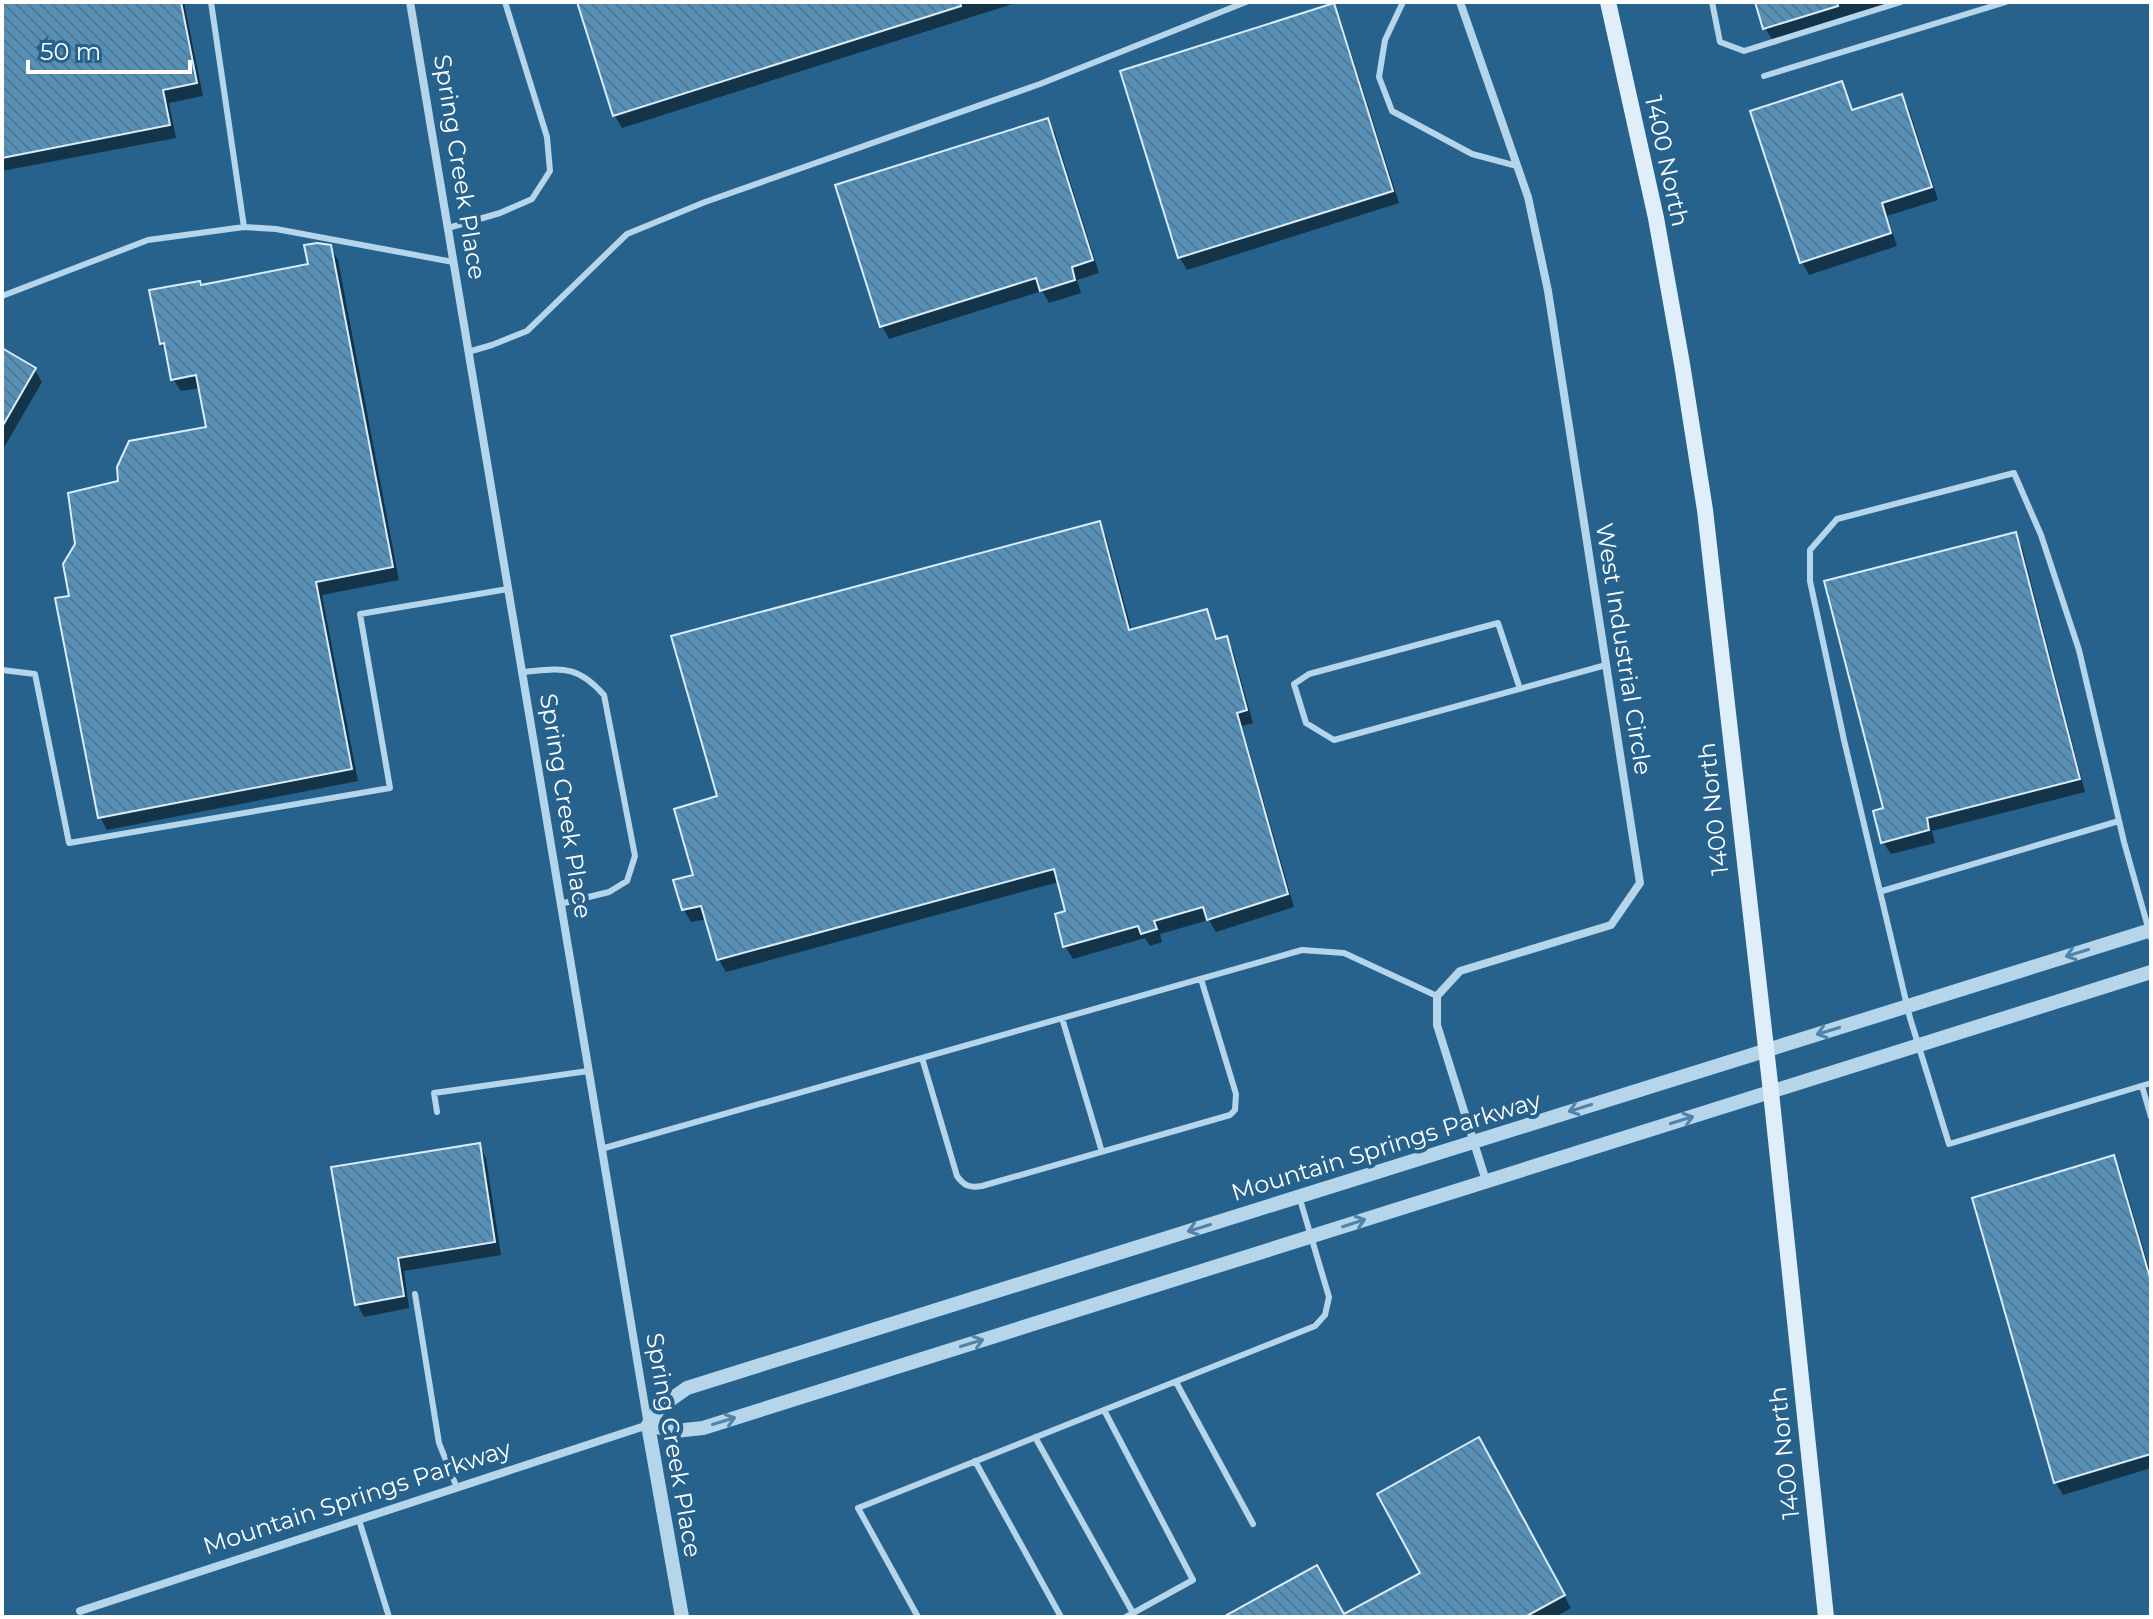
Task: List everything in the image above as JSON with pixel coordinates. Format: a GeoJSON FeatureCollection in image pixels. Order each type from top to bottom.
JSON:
{"type":"FeatureCollection","features":[{"type":"Feature","properties":{"kind":"main road","name":"1400 North"},"geometry":{"type":"LineString","coordinates":[[1608,2],[1656,218],[1705,510],[1826,1617]]}},
{"type":"Feature","properties":{"kind":"street","name":"Spring Creek Place"},"geometry":{"type":"LineString","coordinates":[[410,2],[682,1617]]}},
{"type":"Feature","properties":{"kind":"street","name":"West Industrial Circle"},"geometry":{"type":"LineString","coordinates":[[1437,996],[1460,971],[1611,925],[1640,883],[1548,291],[1528,197],[1460,2]]}},
{"type":"Feature","properties":{"kind":"street","name":"Mountain Springs Parkway"},"geometry":{"type":"LineString","coordinates":[[648,1425],[660,1407],[687,1388],[2150,933]]}},
{"type":"Feature","properties":{"kind":"street","name":"Mountain Springs Parkway"},"geometry":{"type":"LineString","coordinates":[[80,1614],[648,1425],[675,1431],[703,1428],[2151,972]]}},
{"type":"Feature","properties":{"kind":"street"},"geometry":{"type":"LineString","coordinates":[[1437,996],[1437,1025],[1486,1181]]}},
{"type":"Feature","properties":{"kind":"lane"},"geometry":{"type":"LineString","coordinates":[[211,2],[244,227]]}},
{"type":"Feature","properties":{"kind":"lane"},"geometry":{"type":"LineString","coordinates":[[448,228],[500,213],[532,199],[550,171],[547,137],[505,2]]}},
{"type":"Feature","properties":{"kind":"lane"},"geometry":{"type":"LineString","coordinates":[[468,352],[527,331],[627,234],[705,202],[1040,84],[1246,2]]}},
{"type":"Feature","properties":{"kind":"lane"},"geometry":{"type":"LineString","coordinates":[[1403,2],[1385,40],[1379,77],[1392,111],[1472,154],[1517,166]]}},
{"type":"Feature","properties":{"kind":"lane"},"geometry":{"type":"LineString","coordinates":[[1712,2],[1720,42],[1744,51],[1901,2]]}},
{"type":"Feature","properties":{"kind":"lane"},"geometry":{"type":"LineString","coordinates":[[1764,76],[2006,2]]}},
{"type":"Feature","properties":{"kind":"lane"},"geometry":{"type":"LineString","coordinates":[[2,296],[148,240],[244,227],[276,229],[453,262]]}},
{"type":"Feature","properties":{"kind":"lane"},"geometry":{"type":"LineString","coordinates":[[2150,933],[2119,821],[2079,650],[2041,535],[2014,473],[1837,519],[1810,550],[1810,581],[1844,740],[1908,1006],[1949,1144],[2151,1083]]}},
{"type":"Feature","properties":{"kind":"lane"},"geometry":{"type":"LineString","coordinates":[[2,670],[35,674],[69,843],[390,788],[360,614],[508,589]]}},
{"type":"Feature","properties":{"kind":"lane"},"geometry":{"type":"LineString","coordinates":[[1520,689],[1498,623],[1309,674],[1294,684],[1306,723],[1334,740],[1520,689],[1606,665]]}},
{"type":"Feature","properties":{"kind":"lane"},"geometry":{"type":"LineString","coordinates":[[521,672],[569,668],[589,678],[604,695],[635,856],[627,881],[609,892],[560,904]]}},
{"type":"Feature","properties":{"kind":"lane"},"geometry":{"type":"LineString","coordinates":[[1882,891],[2119,821]]}},
{"type":"Feature","properties":{"kind":"lane"},"geometry":{"type":"LineString","coordinates":[[601,1149],[1302,950],[1344,953],[1437,996]]}},
{"type":"Feature","properties":{"kind":"lane"},"geometry":{"type":"LineString","coordinates":[[922,1058],[957,1176],[971,1188],[982,1186],[1230,1115],[1235,1110],[1236,1094],[1201,979]]}},
{"type":"Feature","properties":{"kind":"lane"},"geometry":{"type":"LineString","coordinates":[[1062,1018],[1102,1152]]}},
{"type":"Feature","properties":{"kind":"lane"},"geometry":{"type":"LineString","coordinates":[[437,1112],[434,1093],[588,1071]]}},
{"type":"Feature","properties":{"kind":"lane"},"geometry":{"type":"LineString","coordinates":[[2142,1086],[2151,1117]]}},
{"type":"Feature","properties":{"kind":"lane"},"geometry":{"type":"LineString","coordinates":[[918,1617],[858,1508],[1315,1326],[1325,1315],[1329,1297],[1299,1196]]}},
{"type":"Feature","properties":{"kind":"lane"},"geometry":{"type":"LineString","coordinates":[[415,1294],[439,1443],[457,1488]]}},
{"type":"Feature","properties":{"kind":"lane"},"geometry":{"type":"LineString","coordinates":[[1176,1382],[1253,1524]]}},
{"type":"Feature","properties":{"kind":"lane"},"geometry":{"type":"LineString","coordinates":[[1104,1410],[1193,1580],[1126,1617]]}},
{"type":"Feature","properties":{"kind":"lane"},"geometry":{"type":"LineString","coordinates":[[1035,1437],[1133,1613]]}},
{"type":"Feature","properties":{"kind":"lane"},"geometry":{"type":"LineString","coordinates":[[975,1461],[1061,1617]]}},
{"type":"Feature","properties":{"kind":"lane"},"geometry":{"type":"LineString","coordinates":[[359,1520],[389,1617]]}},
{"type":"Feature","properties":{"kind":"building"},"geometry":{"type":"Polygon","coordinates":[[[2,2],[181,2],[197,83],[163,90],[170,125],[2,158],[2,2]]]}},
{"type":"Feature","properties":{"kind":"building"},"geometry":{"type":"Polygon","coordinates":[[[577,2],[960,2],[961,6],[613,116],[577,2]]]}},
{"type":"Feature","properties":{"kind":"building"},"geometry":{"type":"Polygon","coordinates":[[[1755,2],[1837,2],[1838,6],[1763,29],[1755,2]]]}},
{"type":"Feature","properties":{"kind":"building"},"geometry":{"type":"Polygon","coordinates":[[[1334,3],[1393,191],[1178,258],[1120,71],[1334,3]]]}},
{"type":"Feature","properties":{"kind":"building"},"geometry":{"type":"Polygon","coordinates":[[[1842,81],[1852,110],[1902,94],[1932,187],[1882,203],[1891,233],[1800,263],[1750,111],[1842,81]]]}},
{"type":"Feature","properties":{"kind":"building"},"geometry":{"type":"Polygon","coordinates":[[[1048,118],[1093,260],[1072,267],[1075,280],[1040,291],[1036,278],[880,327],[835,185],[1048,118]]]}},
{"type":"Feature","properties":{"kind":"building"},"geometry":{"type":"Polygon","coordinates":[[[304,245],[331,245],[393,567],[316,582],[352,769],[98,818],[55,598],[69,596],[63,564],[75,544],[68,493],[118,481],[117,467],[129,441],[206,427],[196,375],[171,380],[149,290],[200,281],[201,285],[308,264],[304,245]]]}},
{"type":"Feature","properties":{"kind":"building"},"geometry":{"type":"Polygon","coordinates":[[[2,348],[36,368],[2,427],[2,348]]]}},
{"type":"Feature","properties":{"kind":"building"},"geometry":{"type":"Polygon","coordinates":[[[1100,521],[1129,630],[1207,609],[1216,639],[1227,636],[1247,710],[1237,713],[1288,894],[1207,920],[1203,907],[1154,921],[1157,929],[1141,934],[1138,926],[1063,947],[1055,914],[1065,911],[1054,869],[717,960],[701,906],[682,910],[673,880],[693,875],[674,809],[717,796],[671,636],[1100,521]]]}},
{"type":"Feature","properties":{"kind":"building"},"geometry":{"type":"Polygon","coordinates":[[[2016,532],[2080,779],[1927,818],[1929,830],[1881,843],[1873,811],[1883,808],[1824,581],[2016,532]]]}},
{"type":"Feature","properties":{"kind":"building"},"geometry":{"type":"Polygon","coordinates":[[[480,1143],[495,1242],[398,1258],[404,1296],[355,1305],[331,1167],[480,1143]]]}},
{"type":"Feature","properties":{"kind":"building"},"geometry":{"type":"Polygon","coordinates":[[[2114,1155],[2151,1281],[2151,1454],[2054,1483],[1972,1198],[2114,1155]]]}},
{"type":"Feature","properties":{"kind":"building"},"geometry":{"type":"Polygon","coordinates":[[[1479,1437],[1565,1595],[1525,1617],[1223,1617],[1317,1565],[1344,1614],[1420,1573],[1377,1494],[1479,1437]]]}}]}
